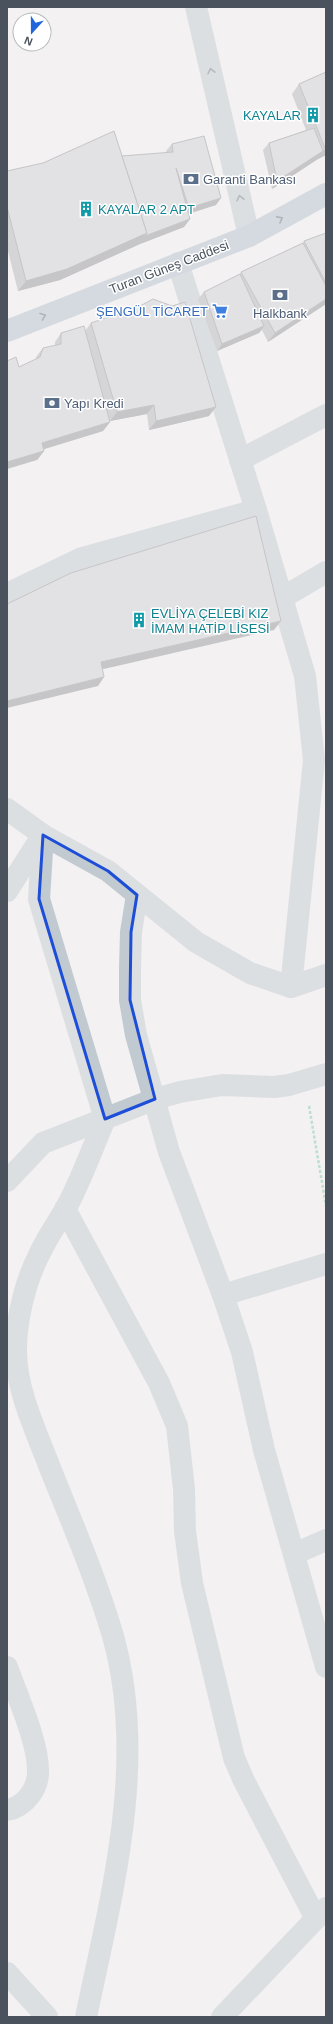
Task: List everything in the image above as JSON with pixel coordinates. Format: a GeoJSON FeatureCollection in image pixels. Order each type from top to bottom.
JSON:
{"type":"FeatureCollection","features":[{"type":"Feature","properties":{"kind":"main road","name":"Turan Güneş Caddesi"},"geometry":{"type":"LineString","coordinates":[[7,330],[249,236],[326,194]]}},
{"type":"Feature","properties":{"kind":"street"},"geometry":{"type":"LineString","coordinates":[[196,7],[249,236]]}},
{"type":"Feature","properties":{"kind":"street"},"geometry":{"type":"LineString","coordinates":[[178,263],[256,510],[306,676],[320,757],[291,987]]}},
{"type":"Feature","properties":{"kind":"street"},"geometry":{"type":"LineString","coordinates":[[240,460],[326,415]]}},
{"type":"Feature","properties":{"kind":"street"},"geometry":{"type":"LineString","coordinates":[[7,594],[82,558],[256,510]]}},
{"type":"Feature","properties":{"kind":"street"},"geometry":{"type":"LineString","coordinates":[[282,598],[326,572]]}},
{"type":"Feature","properties":{"kind":"street"},"geometry":{"type":"LineString","coordinates":[[7,809],[43,835],[108,871],[196,942],[250,973],[291,987],[326,975]]}},
{"type":"Feature","properties":{"kind":"street"},"geometry":{"type":"LineString","coordinates":[[7,891],[43,835]]}},
{"type":"Feature","properties":{"kind":"street"},"geometry":{"type":"LineString","coordinates":[[43,835],[39,898],[105,1119],[65,1209],[37,1257],[21,1313],[16,1350],[19,1378],[35,1429],[84,1551],[109,1626],[122,1672],[126,1696],[127,1762],[125,1813],[86,2017]]}},
{"type":"Feature","properties":{"kind":"street"},"geometry":{"type":"LineString","coordinates":[[137,895],[131,932],[130,1000],[136,1035],[169,1152],[223,1295],[242,1352],[264,1450],[326,1667]]}},
{"type":"Feature","properties":{"kind":"street"},"geometry":{"type":"LineString","coordinates":[[7,1181],[43,1144],[155,1099],[205,1087],[274,1087],[305,1081],[326,1074]]}},
{"type":"Feature","properties":{"kind":"street"},"geometry":{"type":"LineString","coordinates":[[65,1209],[159,1382],[177,1426],[184,1488],[185,1531],[192,1584],[234,1758],[244,1781],[321,1912],[222,2017]]}},
{"type":"Feature","properties":{"kind":"street"},"geometry":{"type":"LineString","coordinates":[[223,1295],[326,1264]]}},
{"type":"Feature","properties":{"kind":"street"},"geometry":{"type":"LineString","coordinates":[[294,1554],[326,1540]]}},
{"type":"Feature","properties":{"kind":"street"},"geometry":{"type":"LineString","coordinates":[[7,1667],[35,1748],[38,1771],[36,1786],[27,1799],[15,1809],[7,1810]]}},
{"type":"Feature","properties":{"kind":"street"},"geometry":{"type":"LineString","coordinates":[[7,1973],[47,2017]]}},
{"type":"Feature","properties":{"kind":"path"},"geometry":{"type":"LineString","coordinates":[[305,1081],[326,1206]]}},
{"type":"Feature","properties":{"kind":"highlighted area"},"geometry":{"type":"Polygon","coordinates":[[[43,835],[108,871],[137,895],[131,932],[130,1000],[155,1099],[105,1119],[39,899],[43,835]]]}},
{"type":"Feature","properties":{"kind":"building"},"geometry":{"type":"Polygon","coordinates":[[[326,72],[326,148],[325,148],[299,84],[326,72]]]}},
{"type":"Feature","properties":{"kind":"building"},"geometry":{"type":"Polygon","coordinates":[[[314,128],[323,151],[277,181],[269,143],[314,128]]]}},
{"type":"Feature","properties":{"kind":"building","name":"KAYALAR 2 APT"},"geometry":{"type":"Polygon","coordinates":[[[114,131],[147,233],[67,269],[26,281],[7,207],[7,171],[43,163],[114,131]]]}},
{"type":"Feature","properties":{"kind":"building"},"geometry":{"type":"Polygon","coordinates":[[[204,136],[221,198],[189,208],[176,168],[190,219],[145,236],[147,233],[122,156],[173,152],[172,144],[204,136]]]}},
{"type":"Feature","properties":{"kind":"building"},"geometry":{"type":"Polygon","coordinates":[[[326,233],[326,283],[304,241],[326,233]]]}},
{"type":"Feature","properties":{"kind":"building"},"geometry":{"type":"Polygon","coordinates":[[[303,243],[326,286],[326,299],[275,333],[241,272],[303,243]]]}},
{"type":"Feature","properties":{"kind":"building"},"geometry":{"type":"Polygon","coordinates":[[[240,274],[264,326],[222,344],[204,292],[240,274]]]}},
{"type":"Feature","properties":{"kind":"building"},"geometry":{"type":"Polygon","coordinates":[[[153,299],[172,306],[185,302],[216,407],[156,421],[154,405],[117,412],[91,323],[140,306],[153,299]]]}},
{"type":"Feature","properties":{"kind":"building"},"geometry":{"type":"Polygon","coordinates":[[[84,326],[110,422],[42,443],[44,451],[7,462],[7,361],[16,357],[19,367],[40,357],[43,348],[61,344],[61,333],[84,326]]]}},
{"type":"Feature","properties":{"kind":"building","name":"EVLİYA ÇELEBİ KIZ İMAM HATİP LİSESİ"},"geometry":{"type":"Polygon","coordinates":[[[256,516],[281,621],[101,662],[104,677],[7,701],[7,604],[71,573],[256,516]]]}},
{"type":"Feature","properties":{"kind":"place","name":"KAYALAR"},"geometry":{"type":"Point","coordinates":[313,115]}},
{"type":"Feature","properties":{"kind":"place","name":"Garanti Bankası"},"geometry":{"type":"Point","coordinates":[191,179]}},
{"type":"Feature","properties":{"kind":"place","name":"KAYALAR 2 APT"},"geometry":{"type":"Point","coordinates":[86,209]}},
{"type":"Feature","properties":{"kind":"place","name":"Halkbank"},"geometry":{"type":"Point","coordinates":[280,295]}},
{"type":"Feature","properties":{"kind":"place","name":"ŞENGÜL TİCARET"},"geometry":{"type":"Point","coordinates":[220,311]}},
{"type":"Feature","properties":{"kind":"place","name":"Yapı Kredi"},"geometry":{"type":"Point","coordinates":[52,403]}},
{"type":"Feature","properties":{"kind":"place","name":"EVLİYA ÇELEBİ KIZ İMAM HATİP LİSESİ"},"geometry":{"type":"Point","coordinates":[139,620]}}]}
